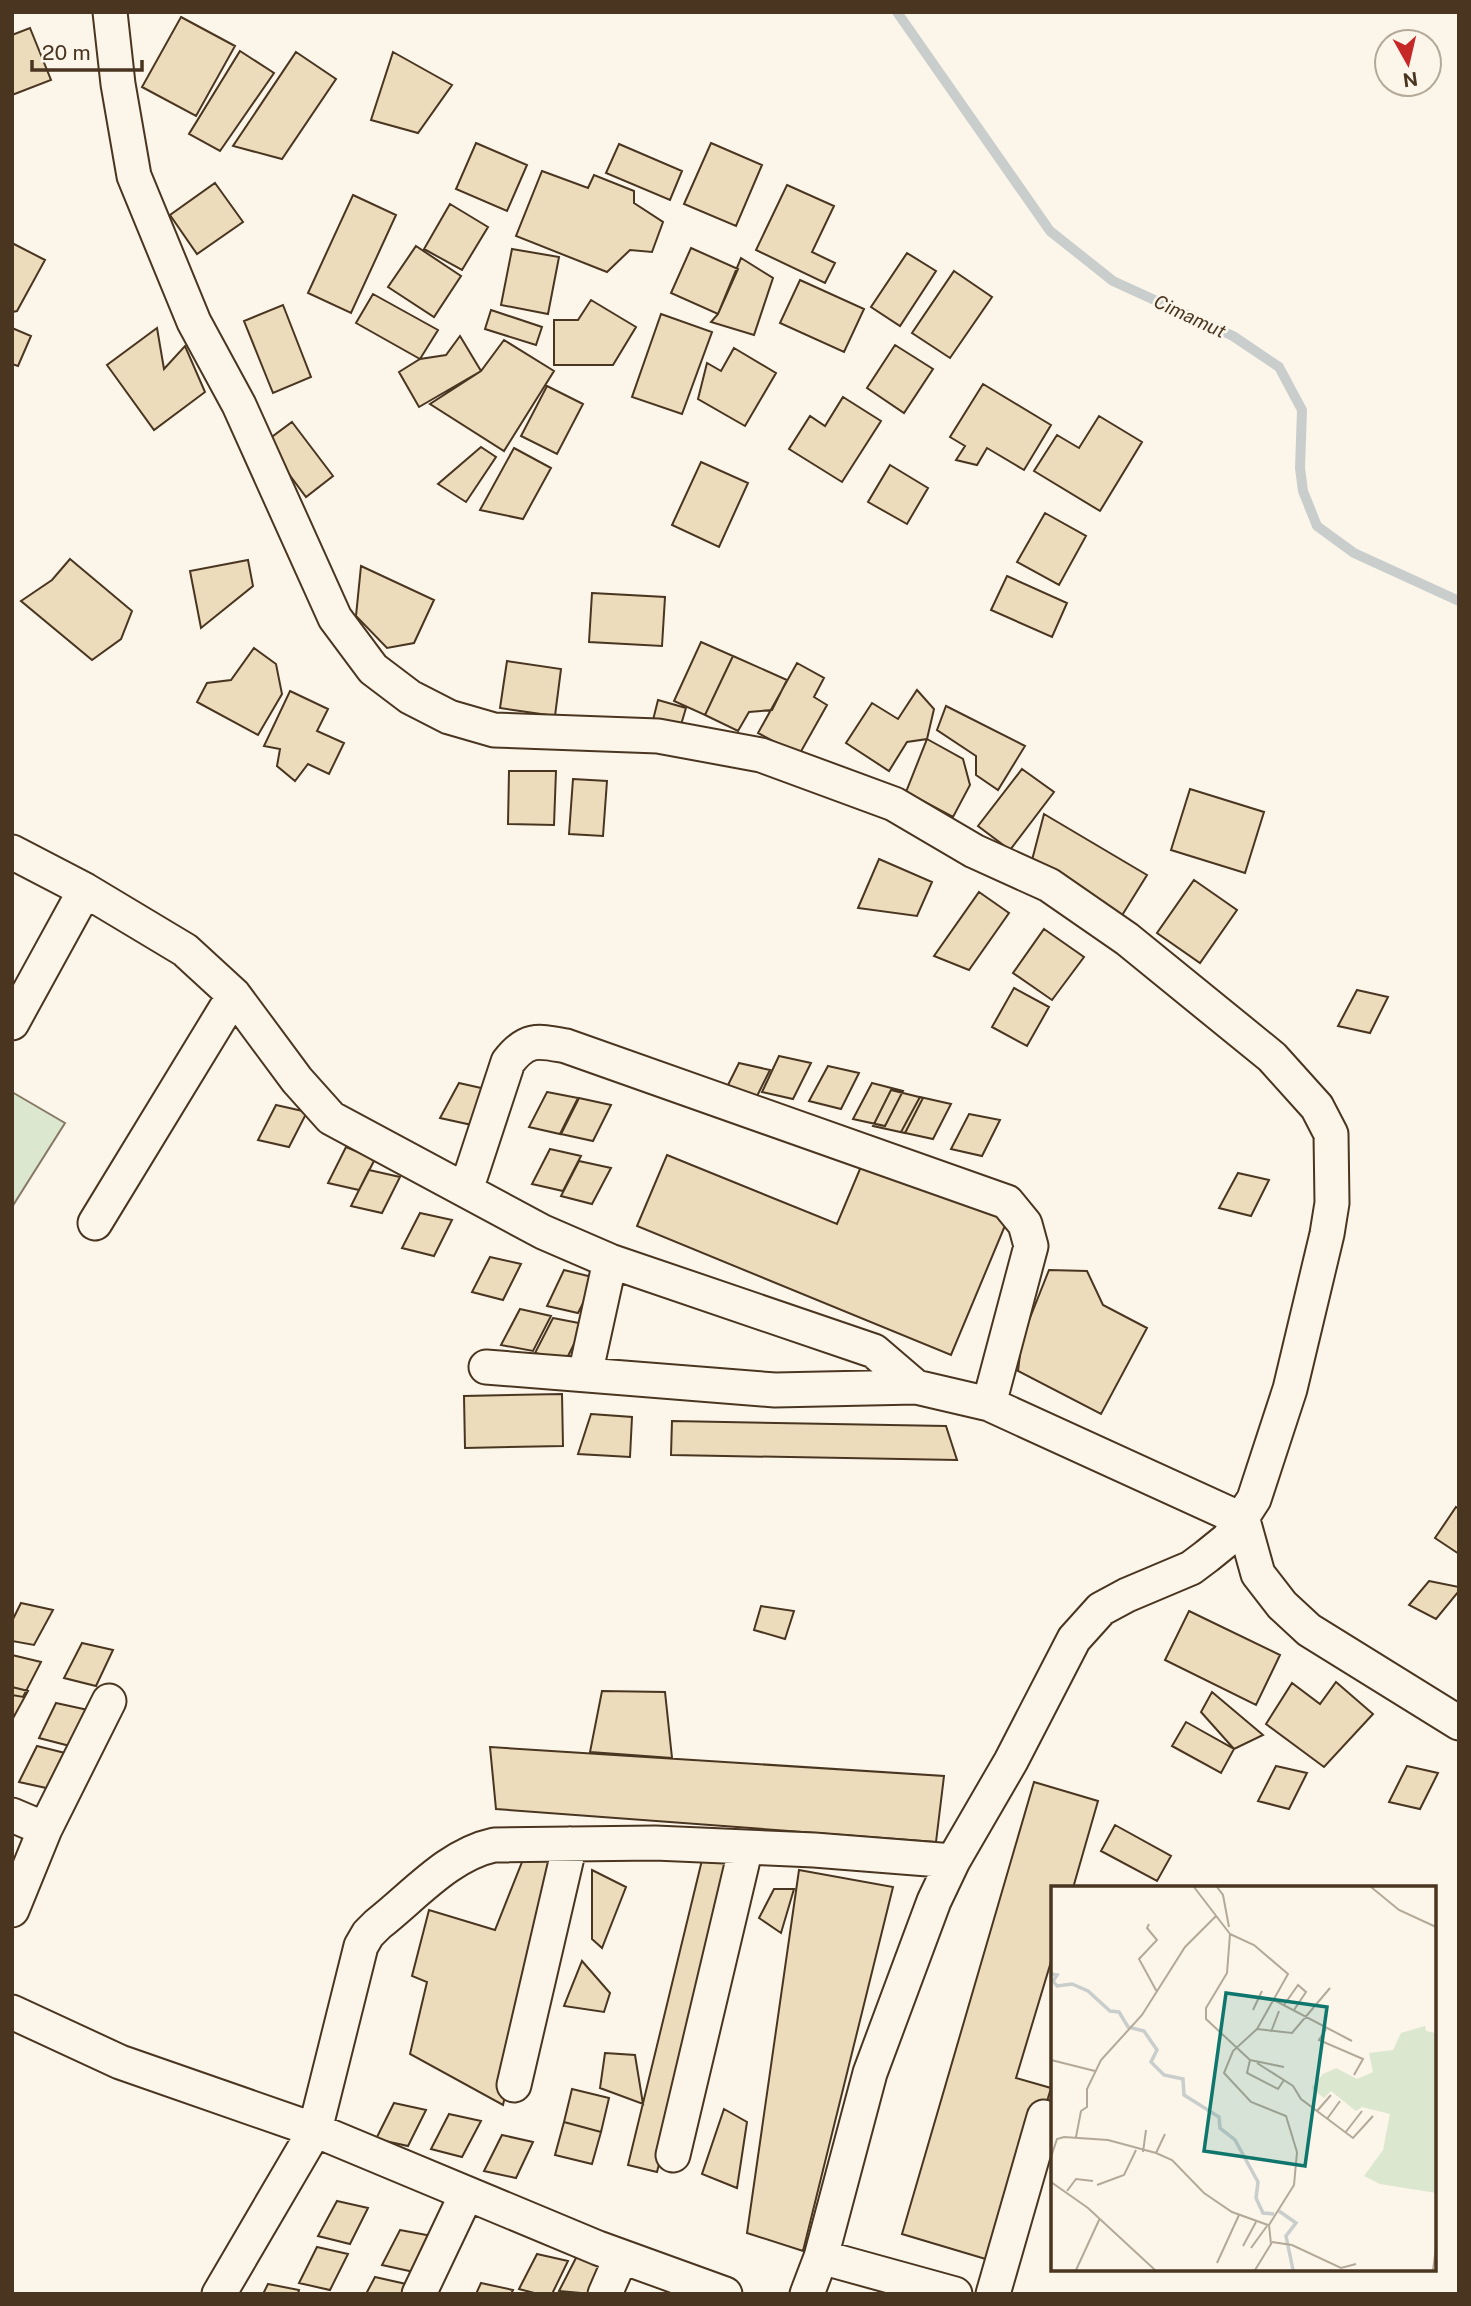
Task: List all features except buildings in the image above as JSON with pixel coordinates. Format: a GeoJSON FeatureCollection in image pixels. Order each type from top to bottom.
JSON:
{"type":"FeatureCollection","features":[{"type":"Feature","properties":{"kind":"street"},"geometry":{"type":"LineString","coordinates":[[110,12],[118,84],[134,176],[194,322],[239,405],[335,618],[373,669],[410,698],[449,717],[494,730],[658,736],[761,755],[894,804],[974,851],[1049,885],[1127,939],[1272,1057],[1317,1107],[1331,1135],[1332,1203],[1329,1224],[1290,1390],[1254,1499],[1228,1539],[1191,1568],[1114,1601],[1101,1609],[1078,1632],[1011,1761],[953,1861],[934,1901],[870,2073],[821,2257],[807,2294]]}},
{"type":"Feature","properties":{"kind":"street"},"geometry":{"type":"LineString","coordinates":[[12,852],[85,890],[185,950],[234,995],[297,1080],[331,1118],[543,1232],[610,1261],[874,1351],[916,1387]]}},
{"type":"Feature","properties":{"kind":"street"},"geometry":{"type":"LineString","coordinates":[[12,1023],[85,890]]}},
{"type":"Feature","properties":{"kind":"street"},"geometry":{"type":"LineString","coordinates":[[95,1223],[234,995]]}},
{"type":"Feature","properties":{"kind":"street"},"geometry":{"type":"LineString","coordinates":[[466,1190],[509,1062],[518,1048],[531,1042],[542,1042],[566,1046],[1007,1202],[1025,1224],[1031,1245],[989,1404]]}},
{"type":"Feature","properties":{"kind":"street"},"geometry":{"type":"LineString","coordinates":[[585,1375],[610,1261]]}},
{"type":"Feature","properties":{"kind":"street"},"geometry":{"type":"LineString","coordinates":[[486,1367],[775,1390],[916,1387],[989,1404],[1242,1520],[1258,1574],[1282,1605],[1309,1630],[1459,1723]]}},
{"type":"Feature","properties":{"kind":"street"},"geometry":{"type":"LineString","coordinates":[[12,1910],[44,1829],[109,1701]]}},
{"type":"Feature","properties":{"kind":"street"},"geometry":{"type":"LineString","coordinates":[[12,1815],[44,1829]]}},
{"type":"Feature","properties":{"kind":"street"},"geometry":{"type":"LineString","coordinates":[[219,2294],[315,2130],[361,1946],[368,1934],[447,1867],[469,1853],[494,1845],[655,1843],[953,1861]]}},
{"type":"Feature","properties":{"kind":"street"},"geometry":{"type":"LineString","coordinates":[[514,2085],[570,1844]]}},
{"type":"Feature","properties":{"kind":"street"},"geometry":{"type":"LineString","coordinates":[[673,2155],[746,1847]]}},
{"type":"Feature","properties":{"kind":"street"},"geometry":{"type":"LineString","coordinates":[[12,2012],[120,2062],[315,2130],[466,2195],[621,2257],[725,2294]]}},
{"type":"Feature","properties":{"kind":"street"},"geometry":{"type":"LineString","coordinates":[[993,2294],[1044,2117]]}},
{"type":"Feature","properties":{"kind":"street"},"geometry":{"type":"LineString","coordinates":[[419,2294],[466,2195]]}},
{"type":"Feature","properties":{"kind":"street"},"geometry":{"type":"LineString","coordinates":[[605,2294],[621,2257]]}},
{"type":"Feature","properties":{"kind":"street"},"geometry":{"type":"LineString","coordinates":[[821,2257],[955,2294]]}},
{"type":"Feature","properties":{"kind":"green space"},"geometry":{"type":"Polygon","coordinates":[[[12,1092],[65,1123],[12,1207],[12,1092]]]}},
{"type":"Feature","properties":{"kind":"waterway","name":"Cimamut"},"geometry":{"type":"LineString","coordinates":[[897,12],[1050,231],[1113,281],[1233,336],[1279,367],[1302,410],[1300,468],[1303,491],[1317,526],[1354,553],[1459,601]]}}]}
